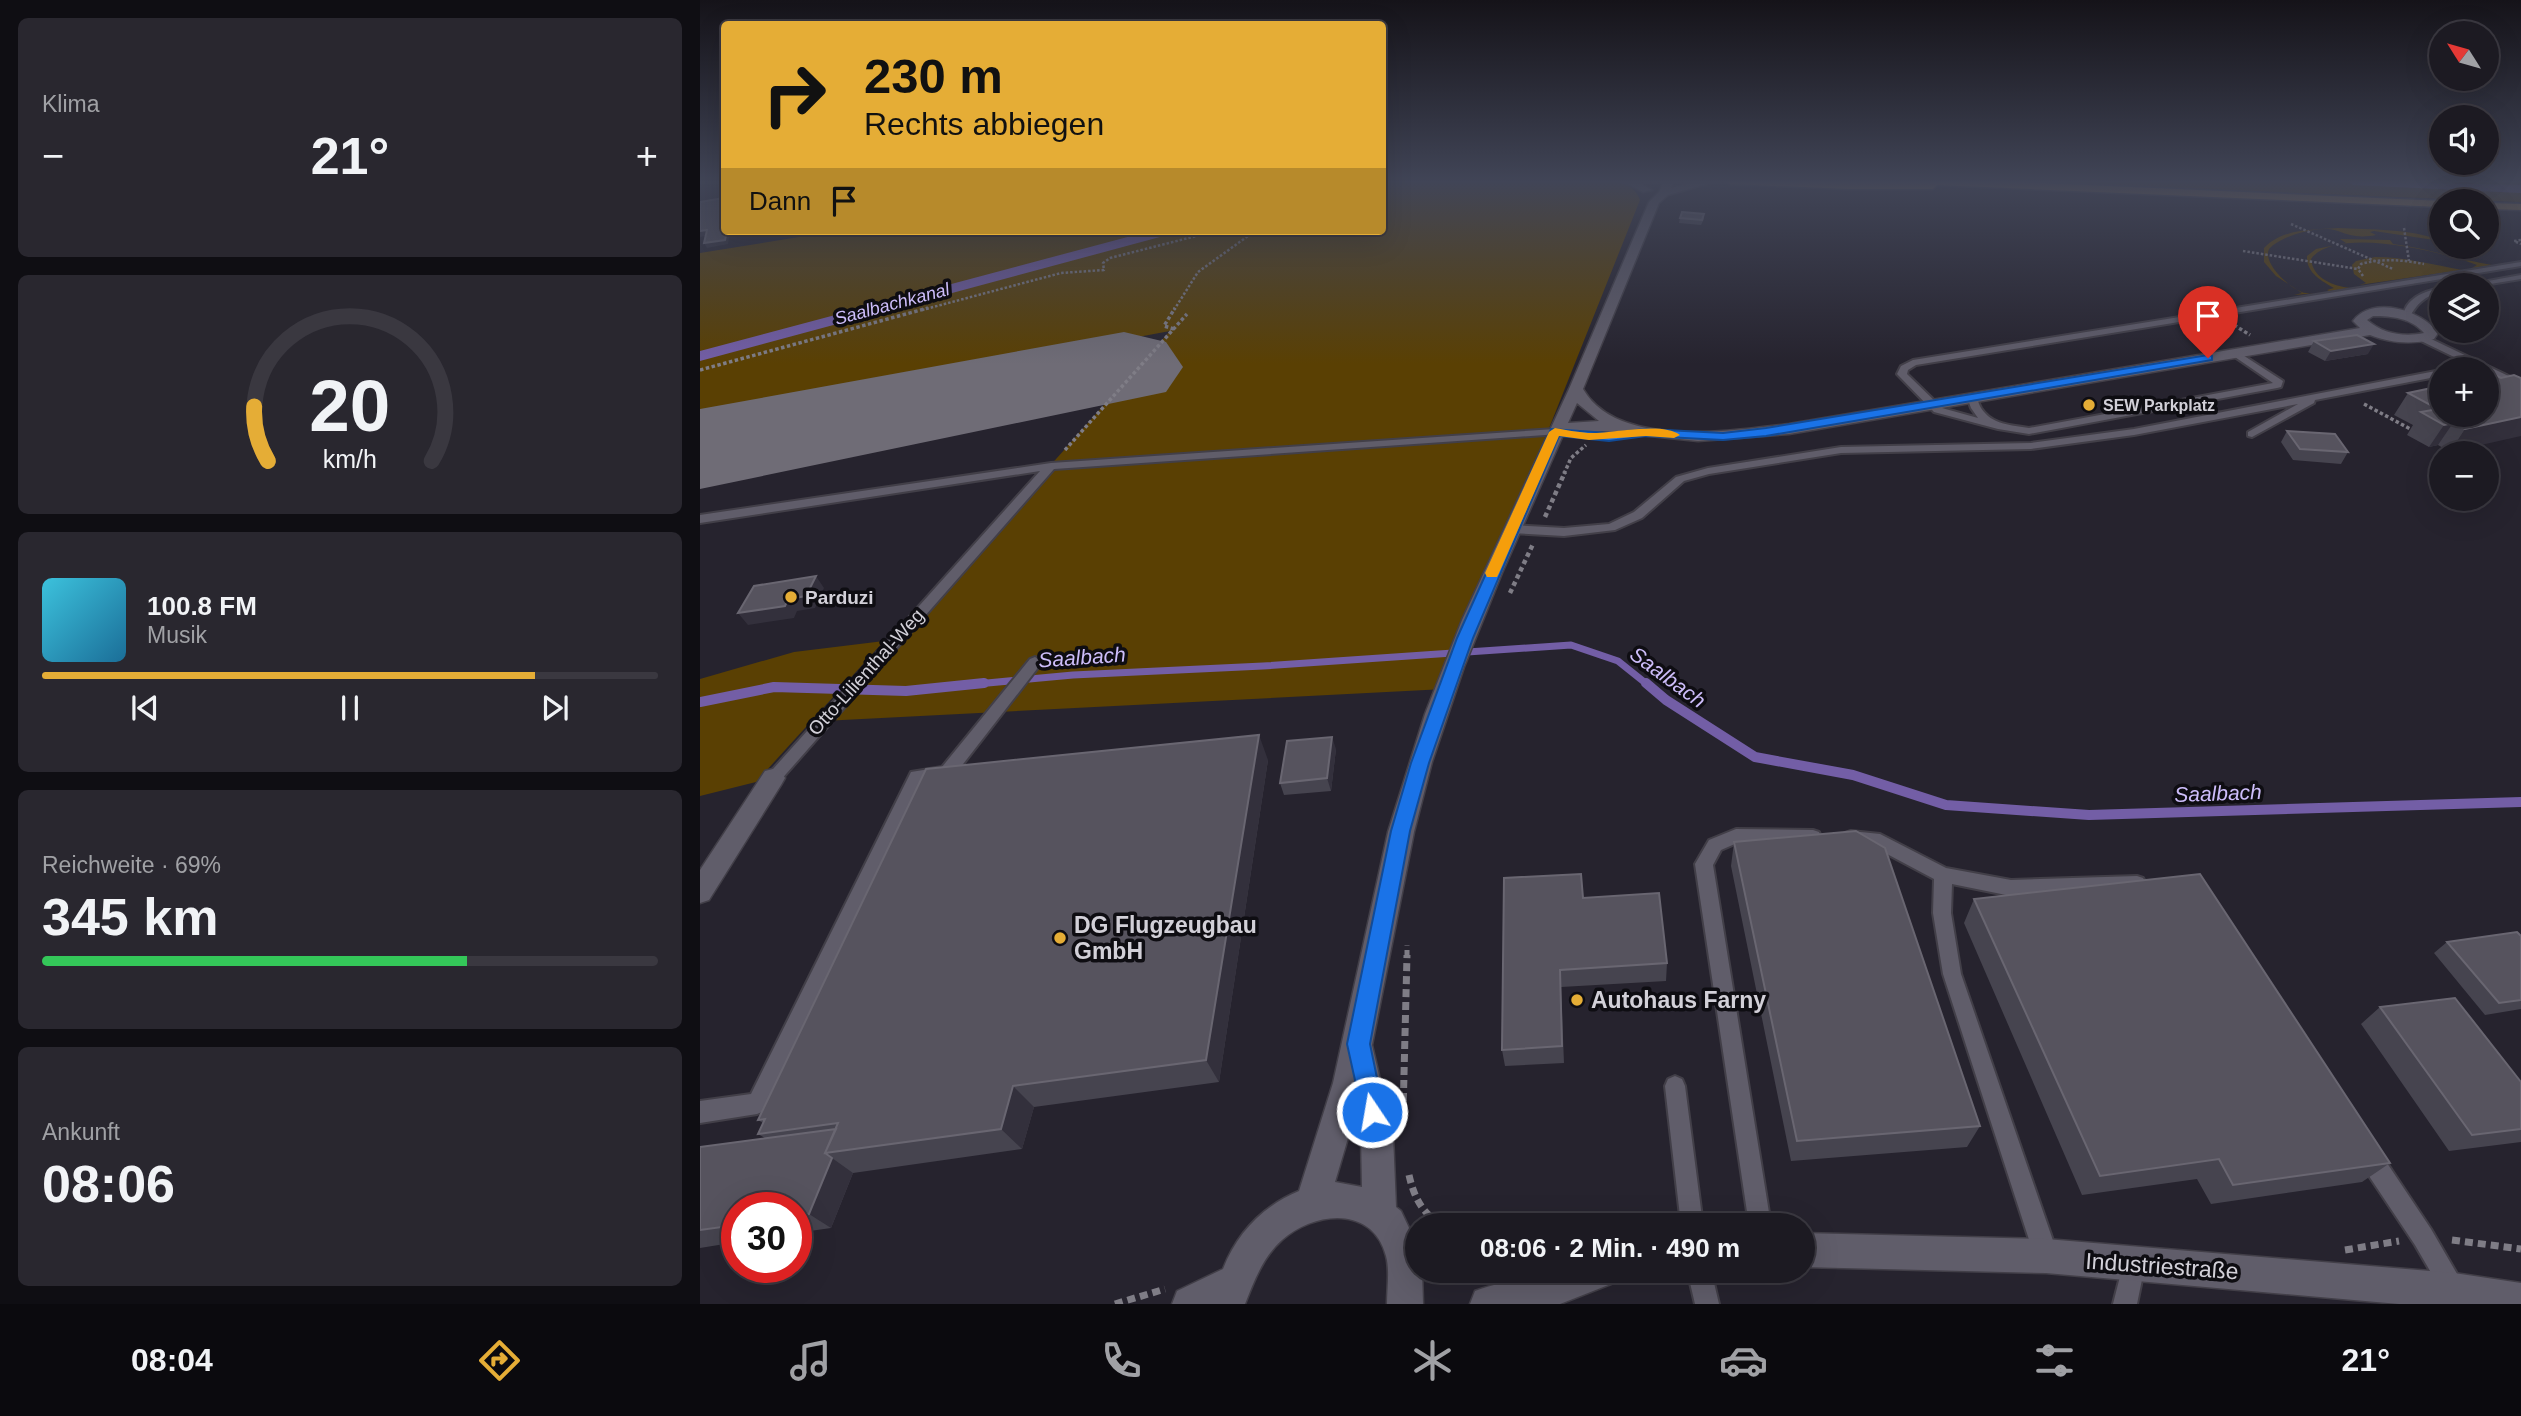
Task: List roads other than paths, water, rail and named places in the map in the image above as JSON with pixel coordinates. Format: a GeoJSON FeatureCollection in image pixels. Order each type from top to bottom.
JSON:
{"type":"FeatureCollection","features":[{"type":"Feature","properties":{"kind":"street"},"geometry":{"type":"LineString","coordinates":[[1312,1202],[1334,1137],[1358,1044],[1401,831],[1420,763],[1465,638],[1511,529],[1576,389],[1634,242]]}},
{"type":"Feature","properties":{"kind":"street"},"geometry":{"type":"LineString","coordinates":[[2382,312],[2406,316],[2429,329],[2429,336],[2403,339],[2372,330],[2360,321],[2365,314],[2382,312]]}},
{"type":"Feature","properties":{"kind":"street"},"geometry":{"type":"LineString","coordinates":[[1555,432],[1577,426],[1723,437],[1810,426],[2372,330]]}},
{"type":"Feature","properties":{"kind":"street"},"geometry":{"type":"LineString","coordinates":[[1576,389],[1582,401],[1592,410],[1627,430]]}},
{"type":"Feature","properties":{"kind":"street"},"geometry":{"type":"LineString","coordinates":[[1555,432],[1609,437],[1646,433]]}},
{"type":"Feature","properties":{"kind":"street","name":"Otto-Lilienthal-Weg"},"geometry":{"type":"LineString","coordinates":[[700,892],[773,778]]}},
{"type":"Feature","properties":{"kind":"street"},"geometry":{"type":"LineString","coordinates":[[1358,1044],[1377,1135],[1379,1213]]}},
{"type":"Feature","properties":{"kind":"street"},"geometry":{"type":"LineString","coordinates":[[1180,1296],[1229,1294],[1245,1255],[1264,1231],[1287,1213],[1312,1202],[1336,1198],[1359,1202],[1379,1213],[1405,1246]]}},
{"type":"Feature","properties":{"kind":"street","name":"Industriestraße"},"geometry":{"type":"LineString","coordinates":[[1815,1251],[2046,1256],[2455,1291],[2521,1301]]}},
{"type":"Feature","properties":{"kind":"street"},"geometry":{"type":"LineString","coordinates":[[1405,1304],[1407,1283]]}},
{"type":"Feature","properties":{"kind":"street"},"geometry":{"type":"LineString","coordinates":[[1488,1304],[1536,1296],[1570,1283]]}},
{"type":"Feature","properties":{"kind":"lane"},"geometry":{"type":"LineString","coordinates":[[2235,353],[2271,375],[2278,381],[2277,385],[2029,431],[1938,410],[1902,374],[1904,368],[1913,363],[2521,264]]}},
{"type":"Feature","properties":{"kind":"lane"},"geometry":{"type":"LineString","coordinates":[[2499,280],[2521,276]]}},
{"type":"Feature","properties":{"kind":"lane"},"geometry":{"type":"LineString","coordinates":[[2406,316],[2409,307],[2422,295],[2429,293]]}},
{"type":"Feature","properties":{"kind":"lane"},"geometry":{"type":"LineString","coordinates":[[2422,338],[2461,357]]}},
{"type":"Feature","properties":{"kind":"lane"},"geometry":{"type":"LineString","coordinates":[[1511,529],[1564,532],[1611,527],[1638,515],[1680,479],[1735,467],[1841,450],[2031,446],[2134,432],[2429,375]]}},
{"type":"Feature","properties":{"kind":"lane"},"geometry":{"type":"LineString","coordinates":[[2499,375],[2521,386]]}},
{"type":"Feature","properties":{"kind":"lane"},"geometry":{"type":"LineString","coordinates":[[2252,434],[2320,396]]}},
{"type":"Feature","properties":{"kind":"lane"},"geometry":{"type":"LineString","coordinates":[[1972,397],[1973,405],[1981,416],[1998,426]]}},
{"type":"Feature","properties":{"kind":"lane"},"geometry":{"type":"LineString","coordinates":[[700,519],[1051,466],[1555,432]]}},
{"type":"Feature","properties":{"kind":"lane","name":"Otto-Lilienthal-Weg"},"geometry":{"type":"LineString","coordinates":[[773,778],[1051,466]]}},
{"type":"Feature","properties":{"kind":"lane"},"geometry":{"type":"LineString","coordinates":[[700,1112],[757,1104],[916,776],[947,773],[1035,663]]}},
{"type":"Feature","properties":{"kind":"lane"},"geometry":{"type":"LineString","coordinates":[[1758,1213],[1704,864],[1715,845],[1736,836],[1874,839],[1943,875],[2011,888],[2112,882],[2155,883]]}},
{"type":"Feature","properties":{"kind":"lane"},"geometry":{"type":"LineString","coordinates":[[1943,875],[1942,913],[1952,974],[2046,1256]]}},
{"type":"Feature","properties":{"kind":"lane"},"geometry":{"type":"LineString","coordinates":[[1675,1086],[1691,1213]]}},
{"type":"Feature","properties":{"kind":"lane"},"geometry":{"type":"LineString","coordinates":[[2362,1145],[2455,1291]]}},
{"type":"Feature","properties":{"kind":"lane"},"geometry":{"type":"LineString","coordinates":[[2125,1304],[2133,1265]]}},
{"type":"Feature","properties":{"kind":"lane"},"geometry":{"type":"LineString","coordinates":[[1702,1283],[1707,1304]]}},
{"type":"Feature","properties":{"kind":"waterway","name":"Saalbachkanal"},"geometry":{"type":"LineString","coordinates":[[700,356],[1126,242]]}},
{"type":"Feature","properties":{"kind":"waterway","name":"Saalbach"},"geometry":{"type":"LineString","coordinates":[[966,685],[1073,675],[1263,666],[1571,645],[1618,661],[1648,685]]}},
{"type":"Feature","properties":{"kind":"waterway","name":"Saalbach"},"geometry":{"type":"LineString","coordinates":[[700,702],[774,687],[906,691],[984,683]]}},
{"type":"Feature","properties":{"kind":"waterway","name":"Saalbach"},"geometry":{"type":"LineString","coordinates":[[1646,683],[1666,700],[1755,757],[1853,775],[1946,805],[2089,815],[2521,802]]}},
{"type":"Feature","properties":{"kind":"place","name":"SEW Parkplatz"},"geometry":{"type":"Point","coordinates":[2089,405]}},
{"type":"Feature","properties":{"kind":"place","name":"Parduzi"},"geometry":{"type":"Point","coordinates":[791,597]}},
{"type":"Feature","properties":{"kind":"place","name":"DG Flugzeugbau GmbH"},"geometry":{"type":"Point","coordinates":[1060,938]}},
{"type":"Feature","properties":{"kind":"place","name":"Autohaus Farny"},"geometry":{"type":"Point","coordinates":[1577,1000]}}]}
